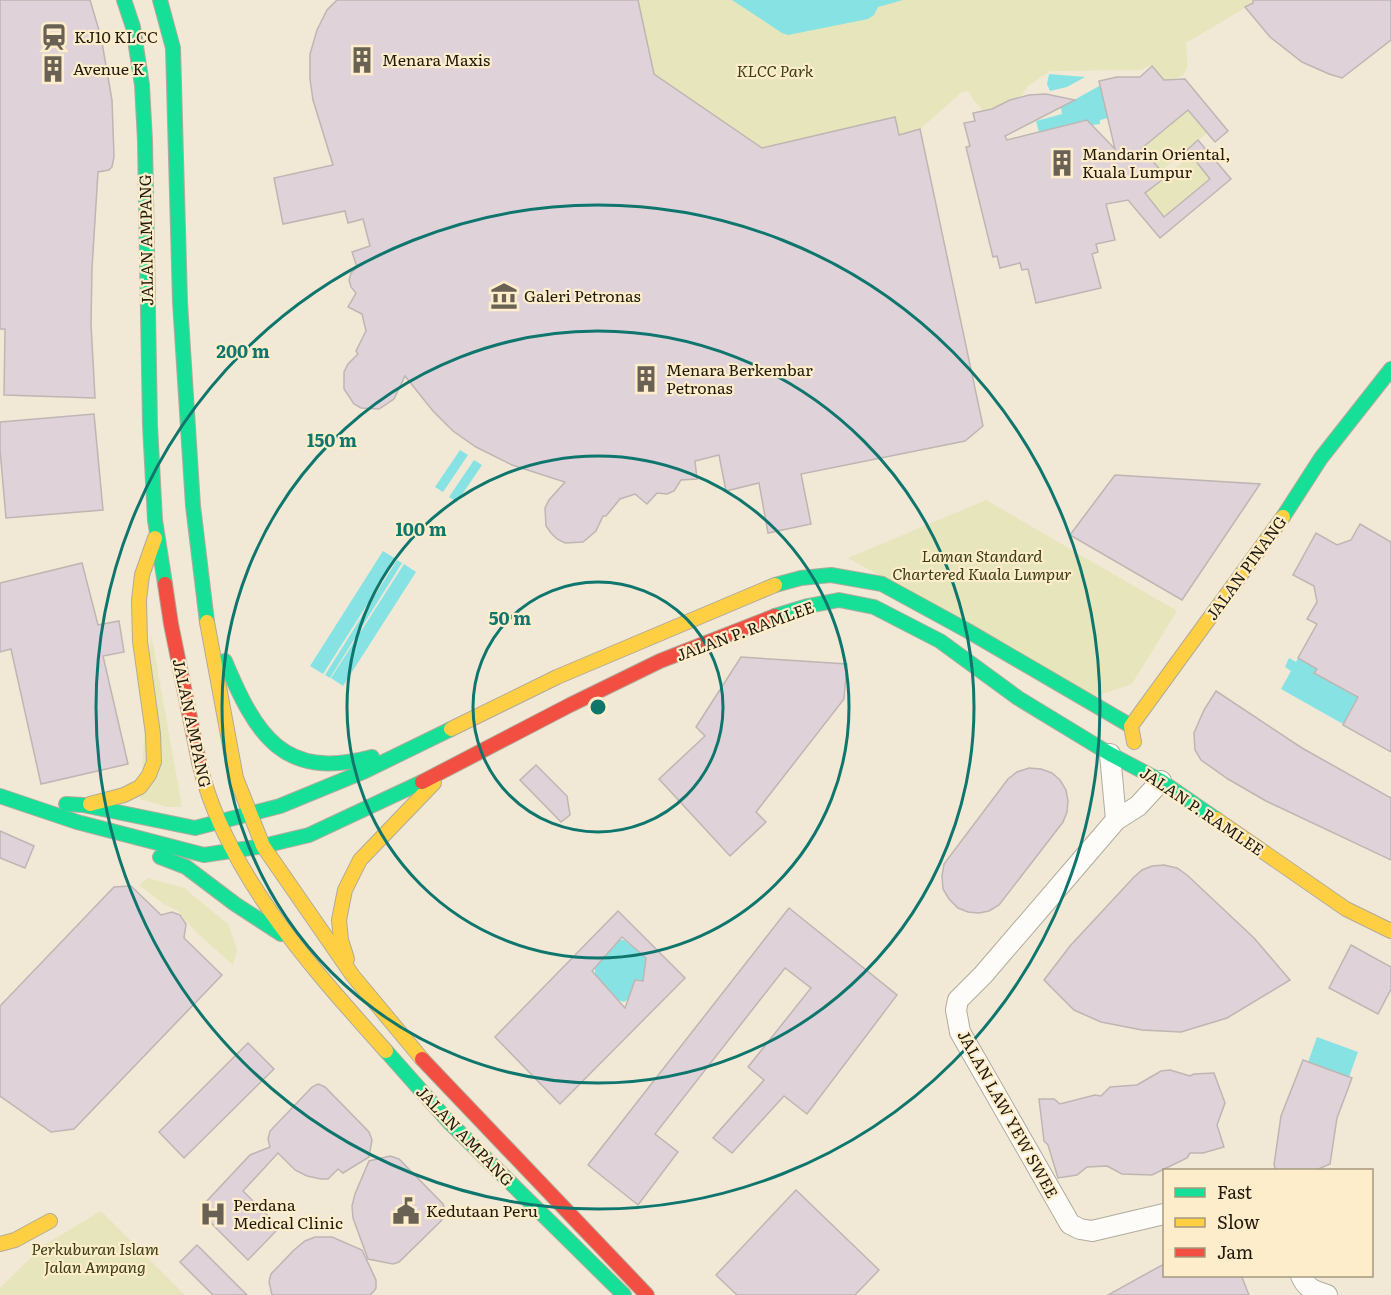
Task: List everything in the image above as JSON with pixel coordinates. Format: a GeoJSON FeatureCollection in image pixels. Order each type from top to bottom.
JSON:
{"type":"FeatureCollection","features":[{"type":"Feature","properties":{"kind":"main road","name":"JALAN AMPANG"},"geometry":{"type":"LineString","coordinates":[[124,0],[133,27],[142,85],[150,425],[157,533],[171,624],[206,791],[233,851],[251,882],[295,943],[449,1122],[624,1295]]}},
{"type":"Feature","properties":{"kind":"main road","name":"JALAN AMPANG"},"geometry":{"type":"LineString","coordinates":[[159,0],[173,48],[180,302],[193,506],[205,614],[234,769],[249,814],[263,846],[353,976],[435,1074],[647,1295]]}},
{"type":"Feature","properties":{"kind":"main road","name":"JALAN PINANG"},"geometry":{"type":"LineString","coordinates":[[1131,726],[1271,535],[1321,458],[1391,369]]}},
{"type":"Feature","properties":{"kind":"main road"},"geometry":{"type":"LineString","coordinates":[[83,806],[124,795],[140,787],[154,762],[153,734],[140,641],[139,600],[142,575],[157,533]]}},
{"type":"Feature","properties":{"kind":"main road","name":"JALAN P. RAMLEE"},"geometry":{"type":"LineString","coordinates":[[0,795],[83,806],[195,828],[220,822],[280,806],[365,771],[557,677],[769,587],[801,578],[831,575],[882,584],[1131,726]]}},
{"type":"Feature","properties":{"kind":"main road","name":"JALAN P. RAMLEE"},"geometry":{"type":"LineString","coordinates":[[77,822],[204,855],[263,846],[309,835],[445,771],[570,705],[660,662],[775,616],[839,600],[874,607],[940,641],[1018,698],[1110,754],[1155,777],[1346,909],[1391,931]]}},
{"type":"Feature","properties":{"kind":"main road"},"geometry":{"type":"LineString","coordinates":[[205,614],[236,687],[252,716],[272,743],[301,760],[319,764],[367,759],[447,731]]}},
{"type":"Feature","properties":{"kind":"main road"},"geometry":{"type":"LineString","coordinates":[[1131,726],[1136,749],[1155,777]]}},
{"type":"Feature","properties":{"kind":"main road"},"geometry":{"type":"LineString","coordinates":[[353,976],[341,940],[339,920],[345,890],[360,860],[445,771]]}},
{"type":"Feature","properties":{"kind":"main road"},"geometry":{"type":"LineString","coordinates":[[0,795],[77,822],[138,850],[186,867],[235,904],[295,943]]}},
{"type":"Feature","properties":{"kind":"main road"},"geometry":{"type":"LineString","coordinates":[[0,1244],[15,1240],[50,1221]]}},
{"type":"Feature","properties":{"kind":"street"},"geometry":{"type":"LineString","coordinates":[[1110,754],[1116,820]]}},
{"type":"Feature","properties":{"kind":"street","name":"JALAN LAW YEW SWEE"},"geometry":{"type":"LineString","coordinates":[[1155,777],[1138,806],[1116,820],[983,975],[958,1000],[956,1021],[960,1032],[1070,1224],[1092,1231],[1163,1214]]}},
{"type":"Feature","properties":{"kind":"street"},"geometry":{"type":"LineString","coordinates":[[1303,1277],[1305,1284],[1313,1291],[1327,1295]]}},
{"type":"Feature","properties":{"kind":"green space","name":"KLCC Park"},"geometry":{"type":"Polygon","coordinates":[[[638,0],[1253,0],[1253,3],[1186,43],[1187,64],[1184,74],[1180,77],[1164,80],[1151,65],[1141,70],[1050,71],[1028,86],[1020,97],[984,111],[968,91],[962,92],[920,129],[899,135],[895,118],[762,148],[654,74],[638,0]]]}},
{"type":"Feature","properties":{"kind":"green space"},"geometry":{"type":"Polygon","coordinates":[[[1188,110],[1207,133],[1161,171],[1142,148],[1188,110]]]}},
{"type":"Feature","properties":{"kind":"green space"},"geometry":{"type":"Polygon","coordinates":[[[1191,155],[1210,179],[1164,217],[1145,193],[1191,155]]]}},
{"type":"Feature","properties":{"kind":"green space","name":"Laman Standard Chartered Kuala Lumpur"},"geometry":{"type":"Polygon","coordinates":[[[986,500],[1177,611],[1132,684],[1096,696],[848,558],[986,500]]]}},
{"type":"Feature","properties":{"kind":"green space"},"geometry":{"type":"Polygon","coordinates":[[[151,633],[182,807],[168,807],[140,799],[151,633]]]}},
{"type":"Feature","properties":{"kind":"green space"},"geometry":{"type":"Polygon","coordinates":[[[148,878],[184,888],[228,924],[237,949],[233,965],[197,933],[178,911],[164,904],[139,885],[148,878]]]}},
{"type":"Feature","properties":{"kind":"green space","name":"Perkuburan Islam Jalan Ampang"},"geometry":{"type":"Polygon","coordinates":[[[101,1211],[185,1295],[0,1295],[0,1288],[44,1245],[101,1211]]]}},
{"type":"Feature","properties":{"kind":"water"},"geometry":{"type":"Polygon","coordinates":[[[732,0],[903,0],[878,7],[874,15],[868,19],[788,35],[732,0]]]}},
{"type":"Feature","properties":{"kind":"water"},"geometry":{"type":"Polygon","coordinates":[[[1049,74],[1085,77],[1067,87],[1050,91],[1047,84],[1049,74]]]}},
{"type":"Feature","properties":{"kind":"water"},"geometry":{"type":"Polygon","coordinates":[[[1101,85],[1108,118],[1100,120],[1100,124],[1039,132],[1036,121],[1062,114],[1060,102],[1074,100],[1101,85]]]}},
{"type":"Feature","properties":{"kind":"water"},"geometry":{"type":"Polygon","coordinates":[[[460,450],[468,455],[443,492],[435,487],[460,450]]]}},
{"type":"Feature","properties":{"kind":"water"},"geometry":{"type":"Polygon","coordinates":[[[474,460],[482,465],[457,502],[449,497],[474,460]]]}},
{"type":"Feature","properties":{"kind":"water"},"geometry":{"type":"Polygon","coordinates":[[[383,551],[396,559],[323,674],[310,666],[383,551]]]}},
{"type":"Feature","properties":{"kind":"water"},"geometry":{"type":"Polygon","coordinates":[[[397,560],[402,563],[330,678],[325,675],[397,560]]]}},
{"type":"Feature","properties":{"kind":"water"},"geometry":{"type":"Polygon","coordinates":[[[404,564],[416,572],[343,686],[331,678],[404,564]]]}},
{"type":"Feature","properties":{"kind":"water"},"geometry":{"type":"Polygon","coordinates":[[[1289,658],[1296,662],[1298,658],[1317,669],[1315,673],[1358,697],[1343,724],[1281,689],[1291,671],[1285,667],[1289,658]]]}},
{"type":"Feature","properties":{"kind":"water"},"geometry":{"type":"Polygon","coordinates":[[[619,940],[624,940],[646,958],[643,981],[635,980],[628,999],[624,1002],[618,1000],[595,975],[595,968],[619,940]]]}},
{"type":"Feature","properties":{"kind":"water"},"geometry":{"type":"Polygon","coordinates":[[[1317,1037],[1358,1052],[1349,1077],[1308,1062],[1317,1037]]]}},
{"type":"Feature","properties":{"kind":"building"},"geometry":{"type":"Polygon","coordinates":[[[0,0],[90,0],[101,37],[112,100],[114,157],[109,170],[98,172],[91,324],[95,398],[4,395],[5,329],[0,329],[0,0]]]}},
{"type":"Feature","properties":{"kind":"building"},"geometry":{"type":"Polygon","coordinates":[[[337,0],[638,0],[654,74],[762,148],[895,117],[899,135],[920,129],[983,426],[965,441],[801,474],[811,524],[768,533],[759,483],[726,491],[719,455],[695,461],[697,479],[681,480],[674,491],[667,494],[657,493],[647,504],[635,494],[620,499],[606,516],[603,516],[596,531],[583,542],[565,543],[557,539],[546,526],[545,508],[565,482],[512,465],[476,447],[453,431],[433,411],[405,376],[394,399],[379,409],[361,408],[354,404],[344,389],[344,372],[358,354],[356,351],[366,331],[362,314],[348,307],[356,293],[349,280],[351,273],[357,267],[352,252],[370,246],[363,219],[348,223],[345,211],[283,224],[274,178],[333,165],[313,100],[310,54],[317,30],[327,10],[337,0]]]}},
{"type":"Feature","properties":{"kind":"building"},"geometry":{"type":"Polygon","coordinates":[[[1253,0],[1391,0],[1391,40],[1342,78],[1302,62],[1270,37],[1245,7],[1253,3],[1253,0]]]}},
{"type":"Feature","properties":{"kind":"building","name":"Mandarin Oriental, Kuala Lumpur"},"geometry":{"type":"Polygon","coordinates":[[[1152,66],[1164,80],[1185,79],[1228,131],[1215,142],[1188,110],[1142,148],[1166,177],[1145,193],[1164,217],[1210,179],[1187,150],[1198,140],[1231,179],[1160,238],[1128,200],[1106,204],[1115,240],[1096,244],[1098,252],[1092,254],[1101,288],[1036,303],[1028,269],[1022,270],[1020,263],[1000,268],[997,256],[993,257],[966,147],[970,146],[964,123],[975,121],[973,113],[992,109],[1010,100],[1029,95],[1046,94],[1075,100],[1005,136],[1007,140],[1087,120],[1115,149],[1099,81],[1117,77],[1140,77],[1152,66]]]}},
{"type":"Feature","properties":{"kind":"building"},"geometry":{"type":"Polygon","coordinates":[[[94,414],[103,510],[6,518],[0,422],[94,414]]]}},
{"type":"Feature","properties":{"kind":"building"},"geometry":{"type":"Polygon","coordinates":[[[1115,475],[1260,484],[1182,600],[1070,535],[1115,475]]]}},
{"type":"Feature","properties":{"kind":"building"},"geometry":{"type":"Polygon","coordinates":[[[1360,524],[1391,542],[1391,752],[1343,725],[1358,697],[1314,673],[1317,669],[1298,658],[1317,624],[1307,619],[1317,602],[1314,586],[1293,575],[1316,533],[1337,545],[1351,540],[1360,524]]]}},
{"type":"Feature","properties":{"kind":"building"},"geometry":{"type":"Polygon","coordinates":[[[82,563],[98,625],[119,621],[124,652],[103,656],[128,764],[41,784],[11,649],[0,652],[0,583],[82,563]]]}},
{"type":"Feature","properties":{"kind":"building"},"geometry":{"type":"Polygon","coordinates":[[[741,657],[847,664],[844,699],[756,812],[766,822],[730,856],[659,779],[705,736],[696,727],[741,657]]]}},
{"type":"Feature","properties":{"kind":"building"},"geometry":{"type":"Polygon","coordinates":[[[1216,691],[1302,748],[1391,798],[1391,860],[1266,801],[1201,760],[1195,750],[1194,733],[1204,710],[1216,691]]]}},
{"type":"Feature","properties":{"kind":"building"},"geometry":{"type":"Polygon","coordinates":[[[536,765],[567,796],[570,815],[561,822],[520,780],[536,765]]]}},
{"type":"Feature","properties":{"kind":"building"},"geometry":{"type":"Polygon","coordinates":[[[1029,768],[1052,773],[1060,780],[1066,790],[1068,801],[1063,822],[999,905],[989,911],[979,913],[958,908],[943,889],[944,864],[1008,779],[1017,772],[1029,768]]]}},
{"type":"Feature","properties":{"kind":"building"},"geometry":{"type":"Polygon","coordinates":[[[0,831],[34,846],[25,868],[0,858],[0,831]]]}},
{"type":"Feature","properties":{"kind":"building"},"geometry":{"type":"Polygon","coordinates":[[[1164,865],[1177,868],[1187,875],[1254,938],[1290,980],[1227,1018],[1181,1032],[1142,1030],[1101,1022],[1074,1010],[1044,980],[1070,946],[1134,877],[1142,870],[1152,866],[1164,865]]]}},
{"type":"Feature","properties":{"kind":"building"},"geometry":{"type":"Polygon","coordinates":[[[131,886],[161,915],[172,912],[180,915],[186,924],[184,938],[222,975],[74,1129],[51,1132],[0,1096],[0,1006],[114,887],[131,886]]]}},
{"type":"Feature","properties":{"kind":"building"},"geometry":{"type":"Polygon","coordinates":[[[789,908],[897,995],[807,1114],[784,1096],[732,1153],[713,1138],[764,1080],[748,1067],[811,988],[785,968],[655,1134],[678,1152],[638,1205],[588,1165],[789,908]]]}},
{"type":"Feature","properties":{"kind":"building"},"geometry":{"type":"Polygon","coordinates":[[[618,911],[685,978],[560,1104],[495,1037],[618,911]],[[622,937],[592,971],[625,1008],[635,980],[643,981],[646,958],[622,937]]]}},
{"type":"Feature","properties":{"kind":"building"},"geometry":{"type":"Polygon","coordinates":[[[1351,945],[1391,967],[1391,989],[1378,1014],[1329,988],[1351,945]]]}},
{"type":"Feature","properties":{"kind":"building"},"geometry":{"type":"Polygon","coordinates":[[[248,1043],[274,1069],[184,1158],[159,1132],[248,1043]]]}},
{"type":"Feature","properties":{"kind":"building"},"geometry":{"type":"Polygon","coordinates":[[[1303,1060],[1352,1078],[1337,1118],[1330,1164],[1318,1169],[1276,1169],[1274,1165],[1281,1116],[1303,1060]]]}},
{"type":"Feature","properties":{"kind":"building"},"geometry":{"type":"Polygon","coordinates":[[[1170,1070],[1190,1076],[1214,1073],[1225,1103],[1217,1125],[1224,1147],[1203,1153],[1190,1153],[1187,1158],[1152,1175],[1122,1174],[1107,1166],[1087,1167],[1077,1175],[1058,1178],[1048,1145],[1044,1141],[1039,1099],[1054,1099],[1060,1104],[1095,1095],[1101,1096],[1110,1087],[1137,1085],[1161,1071],[1170,1070]]]}},
{"type":"Feature","properties":{"kind":"building"},"geometry":{"type":"Polygon","coordinates":[[[318,1084],[325,1087],[369,1132],[372,1140],[369,1157],[343,1173],[338,1169],[328,1179],[321,1179],[295,1170],[278,1153],[243,1191],[277,1225],[277,1230],[248,1260],[205,1217],[213,1210],[205,1203],[250,1155],[270,1147],[268,1139],[270,1131],[312,1087],[318,1084]]]}},
{"type":"Feature","properties":{"kind":"building"},"geometry":{"type":"Polygon","coordinates":[[[390,1156],[399,1159],[443,1204],[446,1213],[441,1221],[399,1262],[393,1264],[368,1259],[353,1218],[352,1206],[369,1161],[390,1156]]]}},
{"type":"Feature","properties":{"kind":"building"},"geometry":{"type":"Polygon","coordinates":[[[796,1190],[879,1270],[855,1295],[737,1295],[716,1275],[796,1190]]]}},
{"type":"Feature","properties":{"kind":"building"},"geometry":{"type":"Polygon","coordinates":[[[315,1237],[332,1237],[362,1250],[376,1280],[374,1291],[370,1295],[272,1295],[269,1282],[271,1274],[294,1250],[305,1241],[315,1237]]]}},
{"type":"Feature","properties":{"kind":"building"},"geometry":{"type":"Polygon","coordinates":[[[197,1245],[247,1295],[213,1295],[180,1262],[197,1245]]]}},
{"type":"Feature","properties":{"kind":"building"},"geometry":{"type":"Polygon","coordinates":[[[1163,1265],[1163,1277],[1242,1277],[1249,1295],[1108,1295],[1163,1265]]]}},
{"type":"Feature","properties":{"kind":"traffic: fast"},"geometry":{"type":"LineString","coordinates":[[124,0],[133,27],[142,85],[150,425],[155,520],[165,584]]}},
{"type":"Feature","properties":{"kind":"traffic: fast"},"geometry":{"type":"LineString","coordinates":[[160,0],[173,48],[180,302],[193,506],[207,622]]}},
{"type":"Feature","properties":{"kind":"traffic: fast"},"geometry":{"type":"LineString","coordinates":[[1283,517],[1321,458],[1391,369]]}},
{"type":"Feature","properties":{"kind":"traffic: fast"},"geometry":{"type":"LineString","coordinates":[[775,585],[801,578],[831,575],[882,584],[1131,726]]}},
{"type":"Feature","properties":{"kind":"traffic: fast"},"geometry":{"type":"LineString","coordinates":[[775,616],[839,600],[874,607],[940,641],[1018,698],[1110,754],[1161,781],[1216,819]]}},
{"type":"Feature","properties":{"kind":"traffic: fast"},"geometry":{"type":"LineString","coordinates":[[225,661],[249,711],[277,746],[295,757],[316,763],[341,763],[372,757]]}},
{"type":"Feature","properties":{"kind":"traffic: fast"},"geometry":{"type":"LineString","coordinates":[[66,804],[83,805],[195,828],[280,806],[365,771],[451,729]]}},
{"type":"Feature","properties":{"kind":"traffic: fast"},"geometry":{"type":"LineString","coordinates":[[0,796],[77,822],[204,855],[263,846],[309,835],[422,782]]}},
{"type":"Feature","properties":{"kind":"traffic: fast"},"geometry":{"type":"LineString","coordinates":[[160,857],[186,867],[235,904],[281,934]]}},
{"type":"Feature","properties":{"kind":"traffic: fast"},"geometry":{"type":"LineString","coordinates":[[386,1051],[449,1122],[624,1295]]}},
{"type":"Feature","properties":{"kind":"traffic: slow"},"geometry":{"type":"LineString","coordinates":[[1134,742],[1131,726],[1283,517]]}},
{"type":"Feature","properties":{"kind":"traffic: slow"},"geometry":{"type":"LineString","coordinates":[[90,804],[124,795],[140,787],[149,775],[154,762],[153,734],[140,641],[139,600],[142,575],[155,538]]}},
{"type":"Feature","properties":{"kind":"traffic: slow"},"geometry":{"type":"LineString","coordinates":[[451,729],[557,677],[775,585]]}},
{"type":"Feature","properties":{"kind":"traffic: slow"},"geometry":{"type":"LineString","coordinates":[[207,622],[236,778],[263,846],[353,976],[422,1059]]}},
{"type":"Feature","properties":{"kind":"traffic: slow"},"geometry":{"type":"LineString","coordinates":[[199,762],[211,803],[250,880],[274,917],[301,952],[386,1051]]}},
{"type":"Feature","properties":{"kind":"traffic: slow"},"geometry":{"type":"LineString","coordinates":[[347,959],[341,940],[339,920],[345,890],[360,860],[434,783]]}},
{"type":"Feature","properties":{"kind":"traffic: slow"},"geometry":{"type":"LineString","coordinates":[[1216,819],[1346,909],[1391,931]]}},
{"type":"Feature","properties":{"kind":"traffic: slow"},"geometry":{"type":"LineString","coordinates":[[0,1244],[15,1240],[50,1221]]}},
{"type":"Feature","properties":{"kind":"traffic: jam"},"geometry":{"type":"LineString","coordinates":[[165,584],[199,762]]}},
{"type":"Feature","properties":{"kind":"traffic: jam"},"geometry":{"type":"LineString","coordinates":[[422,782],[660,661],[775,616]]}},
{"type":"Feature","properties":{"kind":"traffic: jam"},"geometry":{"type":"LineString","coordinates":[[422,1059],[647,1295]]}},
{"type":"Feature","properties":{"kind":"place","name":"KJ10 KLCC"},"geometry":{"type":"Point","coordinates":[54,37]}},
{"type":"Feature","properties":{"kind":"place","name":"Menara Maxis"},"geometry":{"type":"Point","coordinates":[362,60]}},
{"type":"Feature","properties":{"kind":"place","name":"Avenue K"},"geometry":{"type":"Point","coordinates":[53,69]}},
{"type":"Feature","properties":{"kind":"place","name":"Mandarin Oriental, Kuala Lumpur"},"geometry":{"type":"Point","coordinates":[1062,163]}},
{"type":"Feature","properties":{"kind":"place","name":"Galeri Petronas"},"geometry":{"type":"Point","coordinates":[504,296]}},
{"type":"Feature","properties":{"kind":"place","name":"Menara Berkembar Petronas"},"geometry":{"type":"Point","coordinates":[646,379]}},
{"type":"Feature","properties":{"kind":"place","name":"Kedutaan Peru"},"geometry":{"type":"Point","coordinates":[406,1211]}},
{"type":"Feature","properties":{"kind":"place","name":"Perdana Medical Clinic"},"geometry":{"type":"Point","coordinates":[213,1214]}}]}
